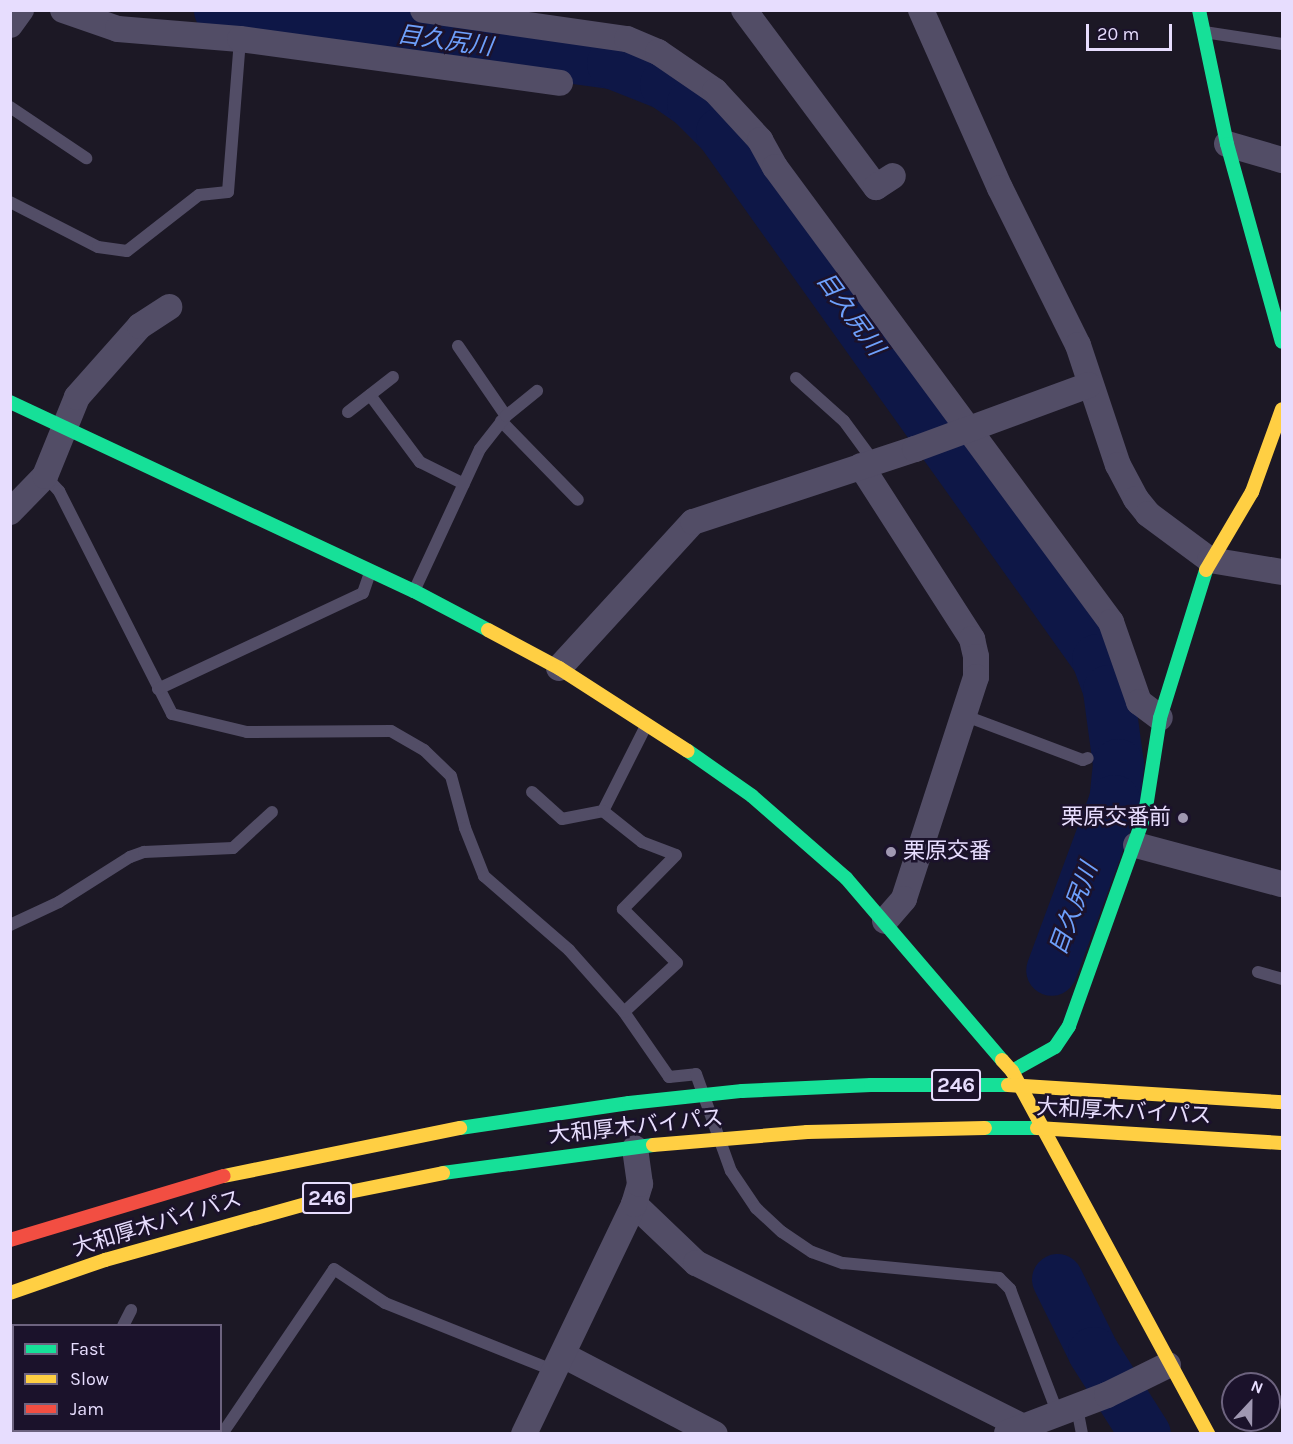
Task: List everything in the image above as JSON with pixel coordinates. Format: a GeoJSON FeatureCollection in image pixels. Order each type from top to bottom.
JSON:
{"type":"FeatureCollection","features":[{"type":"Feature","properties":{"kind":"main road"},"geometry":{"type":"LineString","coordinates":[[1199,10],[1227,144],[1282,342]]}},
{"type":"Feature","properties":{"kind":"main road"},"geometry":{"type":"LineString","coordinates":[[10,402],[414,591],[559,668],[648,723],[752,796],[846,878],[1012,1071],[1168,1365],[1208,1434]]}},
{"type":"Feature","properties":{"kind":"main road"},"geometry":{"type":"LineString","coordinates":[[1012,1071],[1055,1047],[1069,1026],[1136,845],[1151,782],[1160,718],[1176,654],[1210,560],[1252,492],[1282,409]]}},
{"type":"Feature","properties":{"kind":"main road","name":"大和厚木バイパス"},"geometry":{"type":"LineString","coordinates":[[10,1240],[230,1174],[484,1123],[629,1103],[742,1091],[871,1085],[1049,1085],[1282,1102]]}},
{"type":"Feature","properties":{"kind":"main road","name":"大和厚木バイパス"},"geometry":{"type":"LineString","coordinates":[[10,1293],[116,1257],[349,1192],[486,1165],[644,1146],[807,1132],[985,1128],[1085,1128],[1282,1143]]}},
{"type":"Feature","properties":{"kind":"street"},"geometry":{"type":"LineString","coordinates":[[10,25],[21,10]]}},
{"type":"Feature","properties":{"kind":"street"},"geometry":{"type":"LineString","coordinates":[[63,10],[118,29],[240,39],[560,83]]}},
{"type":"Feature","properties":{"kind":"street"},"geometry":{"type":"LineString","coordinates":[[423,10],[627,39],[666,57],[715,91],[760,140],[775,167],[963,431],[1111,622],[1139,702],[1160,718]]}},
{"type":"Feature","properties":{"kind":"street"},"geometry":{"type":"LineString","coordinates":[[744,10],[876,187],[893,176]]}},
{"type":"Feature","properties":{"kind":"street"},"geometry":{"type":"LineString","coordinates":[[921,10],[1000,188],[1078,345],[1089,385],[1136,499],[1148,514],[1210,560],[1282,572]]}},
{"type":"Feature","properties":{"kind":"street"},"geometry":{"type":"LineString","coordinates":[[1227,144],[1282,160]]}},
{"type":"Feature","properties":{"kind":"street"},"geometry":{"type":"LineString","coordinates":[[10,512],[45,476],[77,397],[140,326],[170,307]]}},
{"type":"Feature","properties":{"kind":"street"},"geometry":{"type":"LineString","coordinates":[[559,668],[693,522],[922,446],[1089,385]]}},
{"type":"Feature","properties":{"kind":"street"},"geometry":{"type":"LineString","coordinates":[[868,464],[972,639],[976,677],[904,900],[885,921]]}},
{"type":"Feature","properties":{"kind":"street"},"geometry":{"type":"LineString","coordinates":[[1136,845],[1282,884]]}},
{"type":"Feature","properties":{"kind":"street"},"geometry":{"type":"LineString","coordinates":[[524,1434],[634,1204],[640,1184],[644,1146]]}},
{"type":"Feature","properties":{"kind":"street"},"geometry":{"type":"LineString","coordinates":[[634,1204],[696,1263],[1015,1430],[1107,1395],[1168,1365]]}},
{"type":"Feature","properties":{"kind":"street"},"geometry":{"type":"LineString","coordinates":[[559,1363],[715,1434]]}},
{"type":"Feature","properties":{"kind":"lane"},"geometry":{"type":"LineString","coordinates":[[1203,32],[1282,44]]}},
{"type":"Feature","properties":{"kind":"lane"},"geometry":{"type":"LineString","coordinates":[[10,202],[98,248],[127,251],[199,195],[228,192],[240,39]]}},
{"type":"Feature","properties":{"kind":"lane"},"geometry":{"type":"LineString","coordinates":[[10,107],[86,159]]}},
{"type":"Feature","properties":{"kind":"lane"},"geometry":{"type":"LineString","coordinates":[[458,346],[503,419],[578,501]]}},
{"type":"Feature","properties":{"kind":"lane"},"geometry":{"type":"LineString","coordinates":[[348,412],[393,377]]}},
{"type":"Feature","properties":{"kind":"lane"},"geometry":{"type":"LineString","coordinates":[[796,378],[829,404],[868,464]]}},
{"type":"Feature","properties":{"kind":"lane"},"geometry":{"type":"LineString","coordinates":[[414,591],[480,449],[503,419],[537,391]]}},
{"type":"Feature","properties":{"kind":"lane"},"geometry":{"type":"LineString","coordinates":[[369,395],[420,462],[464,484]]}},
{"type":"Feature","properties":{"kind":"lane"},"geometry":{"type":"LineString","coordinates":[[45,476],[59,491],[171,714],[247,732],[391,730],[424,750],[451,776],[465,828],[484,876],[569,950],[624,1012],[669,1077],[696,1074],[731,1171],[756,1208],[782,1232],[812,1252],[843,1263],[999,1278],[1010,1289],[1067,1411],[1082,1434]]}},
{"type":"Feature","properties":{"kind":"lane"},"geometry":{"type":"LineString","coordinates":[[158,689],[363,593],[371,571]]}},
{"type":"Feature","properties":{"kind":"lane"},"geometry":{"type":"LineString","coordinates":[[963,715],[1083,760],[1088,758]]}},
{"type":"Feature","properties":{"kind":"lane"},"geometry":{"type":"LineString","coordinates":[[603,810],[648,723]]}},
{"type":"Feature","properties":{"kind":"lane"},"geometry":{"type":"LineString","coordinates":[[532,792],[562,819],[603,810]]}},
{"type":"Feature","properties":{"kind":"lane"},"geometry":{"type":"LineString","coordinates":[[603,810],[642,842],[676,855],[623,909],[677,963],[624,1012]]}},
{"type":"Feature","properties":{"kind":"lane"},"geometry":{"type":"LineString","coordinates":[[10,925],[59,902],[130,857],[144,852],[233,848],[272,812]]}},
{"type":"Feature","properties":{"kind":"lane"},"geometry":{"type":"LineString","coordinates":[[1258,972],[1282,979]]}},
{"type":"Feature","properties":{"kind":"lane"},"geometry":{"type":"LineString","coordinates":[[222,1434],[334,1269],[385,1303],[559,1363]]}},
{"type":"Feature","properties":{"kind":"lane"},"geometry":{"type":"LineString","coordinates":[[124,1324],[132,1310]]}},
{"type":"Feature","properties":{"kind":"waterway","name":"目久尻川"},"geometry":{"type":"LineString","coordinates":[[219,10],[612,63],[665,84],[692,103],[721,132],[1097,659],[1108,690],[1118,764],[1114,800],[1051,970]]}},
{"type":"Feature","properties":{"kind":"waterway","name":"目久尻川"},"geometry":{"type":"LineString","coordinates":[[1057,1279],[1093,1352],[1145,1434]]}},
{"type":"Feature","properties":{"kind":"traffic: fast"},"geometry":{"type":"LineString","coordinates":[[1199,10],[1227,144],[1282,342]]}},
{"type":"Feature","properties":{"kind":"traffic: fast"},"geometry":{"type":"LineString","coordinates":[[10,402],[414,591],[488,630]]}},
{"type":"Feature","properties":{"kind":"traffic: fast"},"geometry":{"type":"LineString","coordinates":[[1012,1071],[1055,1047],[1069,1026],[1145,814],[1160,718],[1206,570]]}},
{"type":"Feature","properties":{"kind":"traffic: fast"},"geometry":{"type":"LineString","coordinates":[[688,751],[752,796],[846,878],[1002,1060]]}},
{"type":"Feature","properties":{"kind":"traffic: fast"},"geometry":{"type":"LineString","coordinates":[[629,1103],[742,1091],[871,1085],[1008,1085]]}},
{"type":"Feature","properties":{"kind":"traffic: fast"},"geometry":{"type":"LineString","coordinates":[[460,1128],[629,1103]]}},
{"type":"Feature","properties":{"kind":"traffic: fast"},"geometry":{"type":"LineString","coordinates":[[985,1128],[1037,1128]]}},
{"type":"Feature","properties":{"kind":"traffic: fast"},"geometry":{"type":"LineString","coordinates":[[443,1173],[653,1145]]}},
{"type":"Feature","properties":{"kind":"traffic: slow"},"geometry":{"type":"LineString","coordinates":[[1206,570],[1252,492],[1282,409]]}},
{"type":"Feature","properties":{"kind":"traffic: slow"},"geometry":{"type":"LineString","coordinates":[[488,630],[559,668],[688,751]]}},
{"type":"Feature","properties":{"kind":"traffic: slow"},"geometry":{"type":"LineString","coordinates":[[1002,1060],[1012,1071],[1208,1434]]}},
{"type":"Feature","properties":{"kind":"traffic: slow"},"geometry":{"type":"LineString","coordinates":[[1008,1085],[1282,1102]]}},
{"type":"Feature","properties":{"kind":"traffic: slow"},"geometry":{"type":"LineString","coordinates":[[224,1176],[460,1128]]}},
{"type":"Feature","properties":{"kind":"traffic: slow"},"geometry":{"type":"LineString","coordinates":[[653,1145],[807,1132],[985,1128]]}},
{"type":"Feature","properties":{"kind":"traffic: slow"},"geometry":{"type":"LineString","coordinates":[[1037,1128],[1282,1143]]}},
{"type":"Feature","properties":{"kind":"traffic: slow"},"geometry":{"type":"LineString","coordinates":[[10,1293],[105,1260],[349,1192],[443,1173]]}},
{"type":"Feature","properties":{"kind":"traffic: jam"},"geometry":{"type":"LineString","coordinates":[[10,1240],[224,1176]]}},
{"type":"Feature","properties":{"kind":"place","name":"栗原交番前"},"geometry":{"type":"Point","coordinates":[1183,818]}},
{"type":"Feature","properties":{"kind":"place","name":"栗原交番"},"geometry":{"type":"Point","coordinates":[891,852]}}]}
